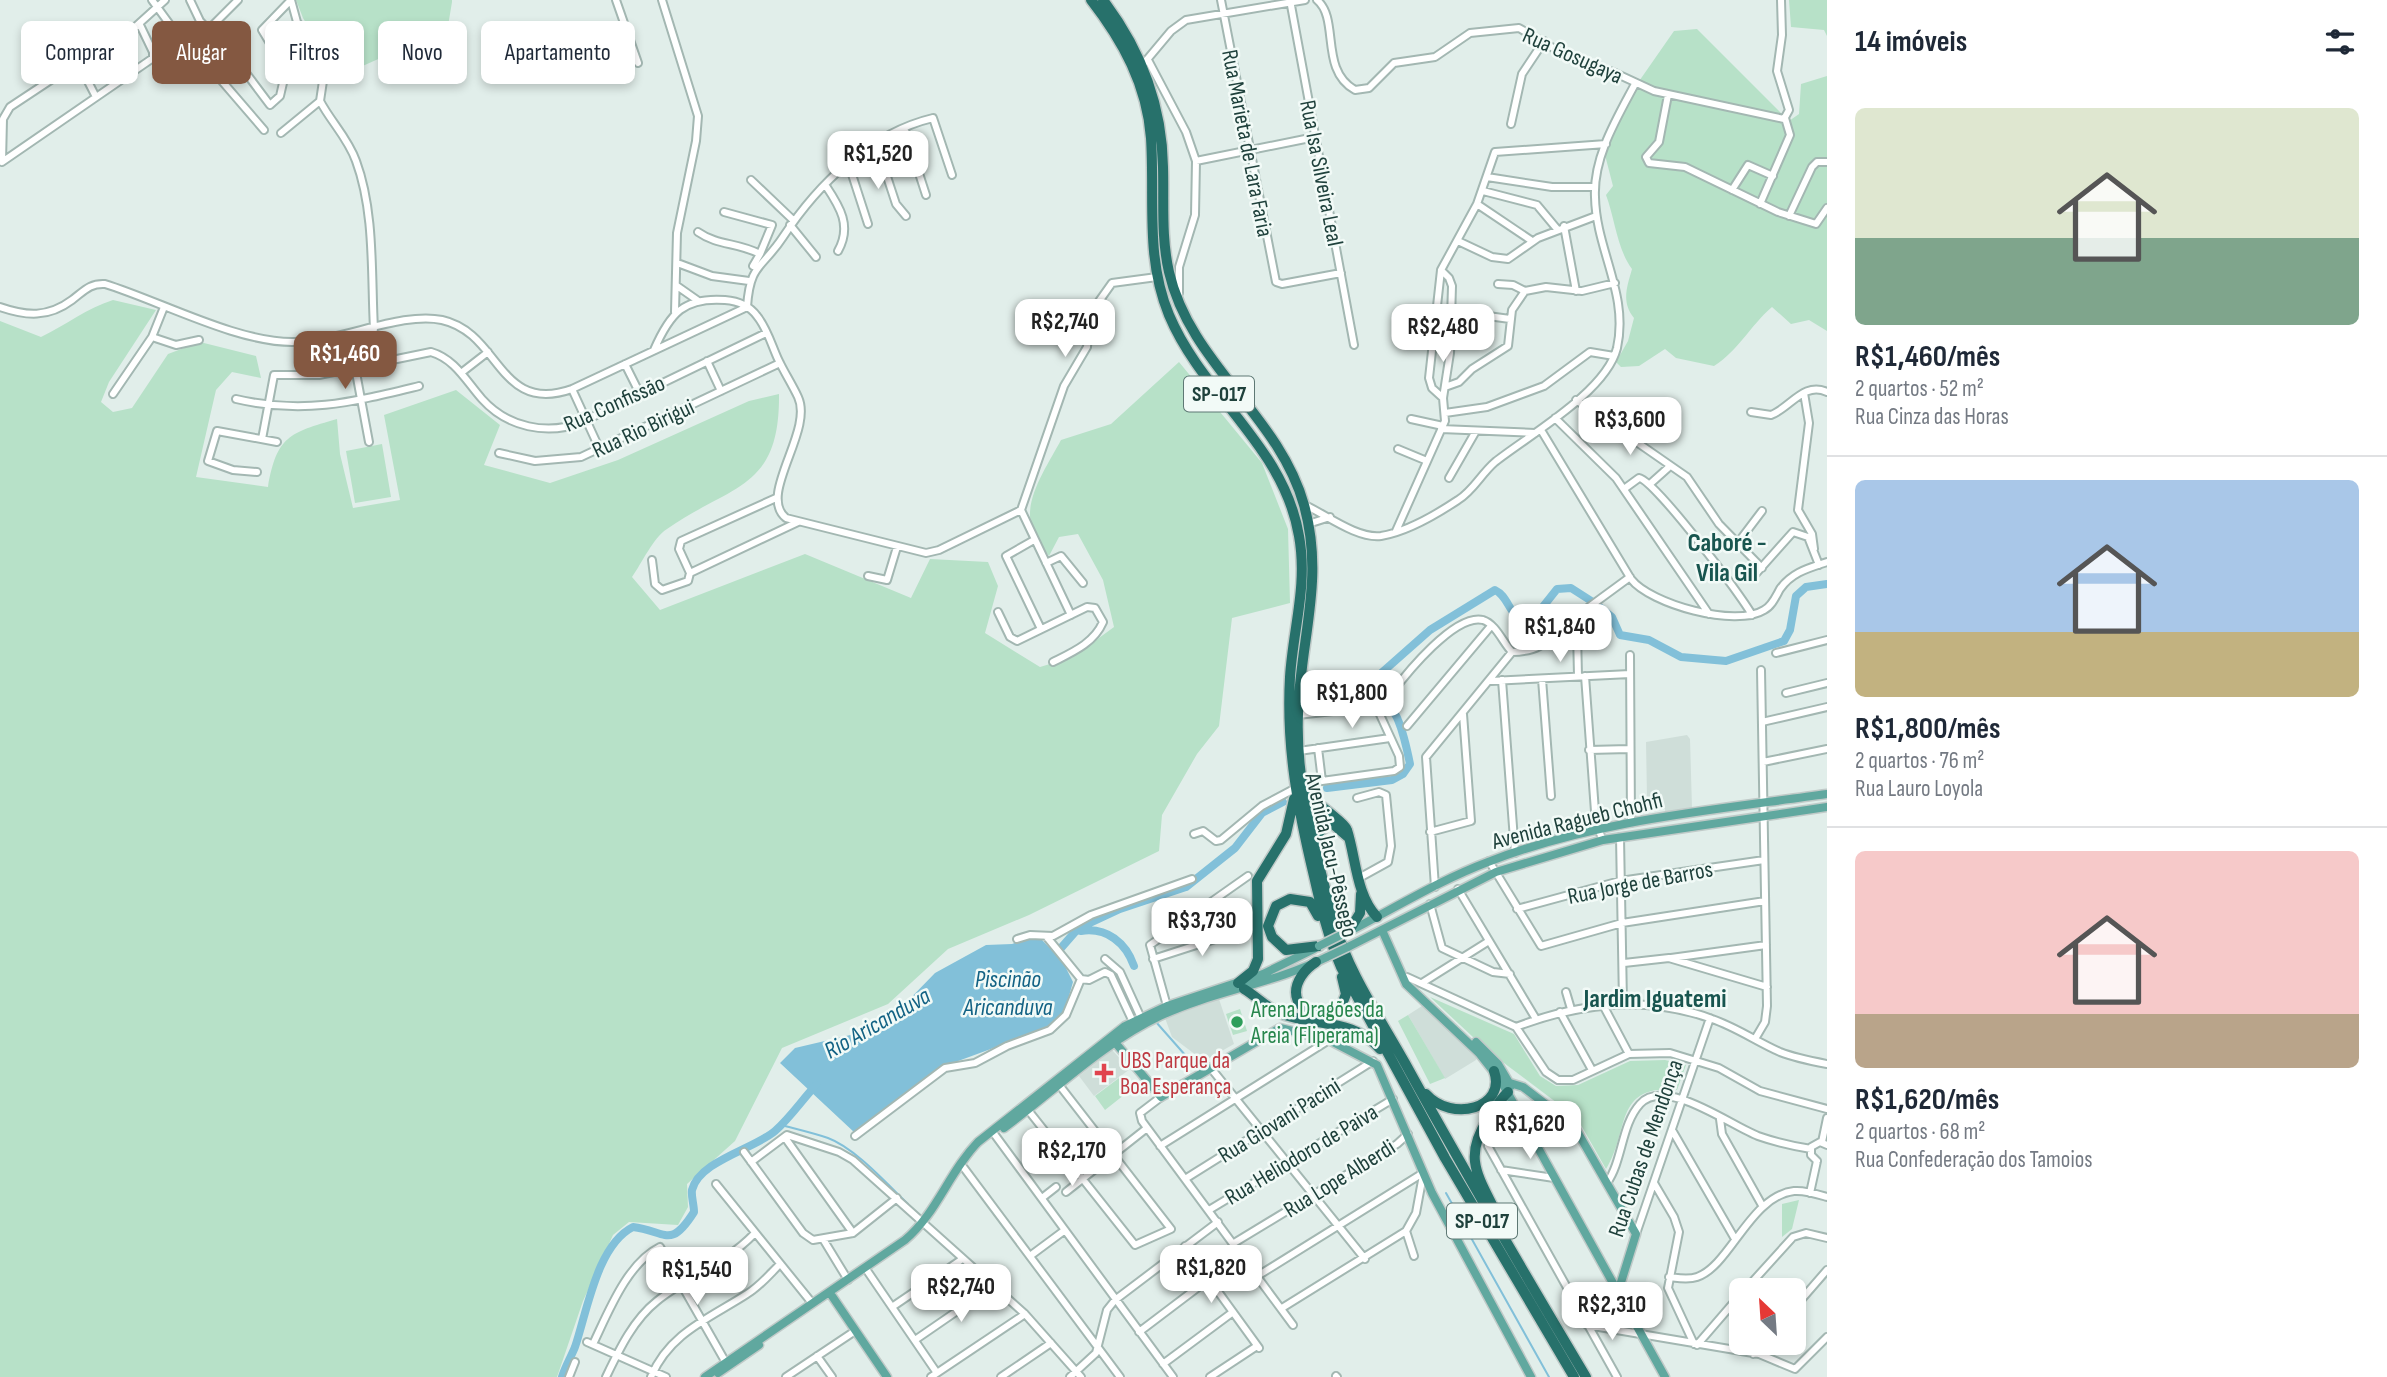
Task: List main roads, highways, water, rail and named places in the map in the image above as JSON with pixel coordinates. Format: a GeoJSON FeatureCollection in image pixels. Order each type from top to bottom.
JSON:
{"type":"FeatureCollection","features":[{"type":"Feature","properties":{"kind":"highway","name":"Avenida Jacu-Pêssego"},"geometry":{"type":"LineString","coordinates":[[1091,0],[1115,32],[1144,94],[1151,138],[1151,235],[1157,277],[1169,314],[1187,351],[1262,446],[1273,464],[1293,512],[1303,581],[1290,680],[1298,791],[1326,928],[1341,967],[1392,1063],[1574,1377]]}},
{"type":"Feature","properties":{"kind":"highway","name":"Avenida Jacu-Pêssego"},"geometry":{"type":"LineString","coordinates":[[1103,1],[1145,62],[1159,119],[1162,146],[1163,238],[1169,274],[1181,309],[1206,356],[1257,417],[1283,456],[1304,504],[1314,584],[1298,715],[1298,791],[1344,951],[1413,1078],[1586,1377]]}},
{"type":"Feature","properties":{"kind":"highway"},"geometry":{"type":"LineString","coordinates":[[1377,917],[1362,890],[1343,823],[1298,791],[1286,834],[1257,881],[1258,959],[1253,971],[1241,986],[1267,1007],[1286,1016],[1358,1031],[1375,1042],[1392,1063]]}},
{"type":"Feature","properties":{"kind":"highway"},"geometry":{"type":"LineString","coordinates":[[1317,856],[1318,833],[1325,825],[1333,824],[1348,837]]}},
{"type":"Feature","properties":{"kind":"highway"},"geometry":{"type":"LineString","coordinates":[[1349,931],[1360,913],[1362,890]]}},
{"type":"Feature","properties":{"kind":"highway"},"geometry":{"type":"LineString","coordinates":[[1319,946],[1286,950],[1272,937],[1269,919],[1282,902],[1298,898],[1313,906],[1326,928]]}},
{"type":"Feature","properties":{"kind":"highway"},"geometry":{"type":"LineString","coordinates":[[1316,962],[1300,975],[1296,984],[1301,1005],[1313,1014],[1328,1014],[1345,1002],[1341,967]]}},
{"type":"Feature","properties":{"kind":"highway"},"geometry":{"type":"LineString","coordinates":[[1488,1099],[1496,1085],[1494,1071]]}},
{"type":"Feature","properties":{"kind":"highway"},"geometry":{"type":"LineString","coordinates":[[1413,1078],[1431,1099],[1449,1110],[1467,1110],[1508,1087]]}},
{"type":"Feature","properties":{"kind":"highway"},"geometry":{"type":"LineString","coordinates":[[1508,1087],[1482,1128],[1473,1157],[1476,1174],[1510,1248]]}},
{"type":"Feature","properties":{"kind":"main road","name":"Avenida Ragueb Chohfi"},"geometry":{"type":"LineString","coordinates":[[719,1375],[924,1227],[978,1142],[1137,1020],[1167,1006],[1241,986],[1489,861],[1631,823],[1827,794]]}},
{"type":"Feature","properties":{"kind":"main road","name":"Avenida Ragueb Chohfi"},"geometry":{"type":"LineString","coordinates":[[705,1377],[812,1303],[868,1272],[924,1227],[978,1149],[1114,1044],[1147,1022],[1178,1008],[1316,962],[1384,929],[1458,888],[1496,872],[1603,840],[1827,807]]}},
{"type":"Feature","properties":{"kind":"main road"},"geometry":{"type":"LineString","coordinates":[[1458,888],[1457,882],[1467,871]]}},
{"type":"Feature","properties":{"kind":"main road"},"geometry":{"type":"LineString","coordinates":[[1384,929],[1407,976],[1493,1058],[1554,1178],[1665,1377]]}},
{"type":"Feature","properties":{"kind":"main road"},"geometry":{"type":"LineString","coordinates":[[1384,929],[1406,984],[1479,1053],[1508,1087]]}},
{"type":"Feature","properties":{"kind":"main road"},"geometry":{"type":"LineString","coordinates":[[1137,1020],[1115,1038],[1114,1044],[1161,1097],[1280,1028],[1329,1040],[1373,1061],[1393,1099],[1432,1193],[1531,1377]]}},
{"type":"Feature","properties":{"kind":"main road","name":"Rua Cubas de Mendonça"},"geometry":{"type":"LineString","coordinates":[[1508,1087],[1523,1087],[1574,1126],[1636,1234],[1618,1292]]}},
{"type":"Feature","properties":{"kind":"main road"},"geometry":{"type":"LineString","coordinates":[[831,1294],[887,1377]]}},
{"type":"Feature","properties":{"kind":"water","name":"Piscinão Aricanduva"},"geometry":{"type":"Polygon","coordinates":[[[1028,938],[1042,940],[1062,960],[1073,982],[1065,1010],[1051,1027],[950,1064],[855,1133],[780,1063],[795,1048],[863,1032],[898,1011],[935,973],[986,945],[1012,944],[1028,938]]]}},
{"type":"Feature","properties":{"kind":"waterway","name":"Rio Aricanduva"},"geometry":{"type":"LineString","coordinates":[[1327,788],[1392,780],[1403,774],[1410,764],[1405,742],[1395,714],[1379,689],[1378,676],[1430,630],[1495,590],[1518,618],[1530,623],[1557,589],[1571,588],[1612,617],[1620,635],[1649,640],[1681,657],[1726,661],[1784,641],[1790,630],[1796,596],[1806,587],[1827,584]]}},
{"type":"Feature","properties":{"kind":"waterway","name":"Rio Aricanduva"},"geometry":{"type":"LineString","coordinates":[[1054,956],[1075,932],[1090,923],[1120,909],[1186,887],[1235,848],[1262,813],[1283,802]]}},
{"type":"Feature","properties":{"kind":"waterway"},"geometry":{"type":"LineString","coordinates":[[1081,931],[1090,930],[1114,938],[1126,950],[1134,966]]}},
{"type":"Feature","properties":{"kind":"waterway"},"geometry":{"type":"LineString","coordinates":[[1156,1022],[1186,1056],[1193,1059]]}},
{"type":"Feature","properties":{"kind":"waterway","name":"Rio Aricanduva"},"geometry":{"type":"LineString","coordinates":[[562,1377],[575,1347],[595,1281],[610,1248],[633,1227],[667,1235],[679,1231],[694,1212],[692,1190],[705,1171],[766,1138],[786,1120],[816,1085]]}},
{"type":"Feature","properties":{"kind":"waterway"},"geometry":{"type":"LineString","coordinates":[[781,1125],[838,1143],[870,1167],[908,1204]]}},
{"type":"Feature","properties":{"kind":"waterway"},"geometry":{"type":"LineString","coordinates":[[1446,1193],[1549,1377]]}},
{"type":"Feature","properties":{"kind":"place","name":"Arena Dragões da Areia (Fliperama)"},"geometry":{"type":"Point","coordinates":[1237,1022]}},
{"type":"Feature","properties":{"kind":"place","name":"UBS Parque da Boa Esperança"},"geometry":{"type":"Point","coordinates":[1104,1073]}},
{"type":"Feature","properties":{"kind":"district","name":"Caboré - Vila Gil"},"geometry":{"type":"Point","coordinates":[1727,557]}},
{"type":"Feature","properties":{"kind":"district","name":"Jardim Iguatemi"},"geometry":{"type":"Point","coordinates":[1655,998]}}]}
